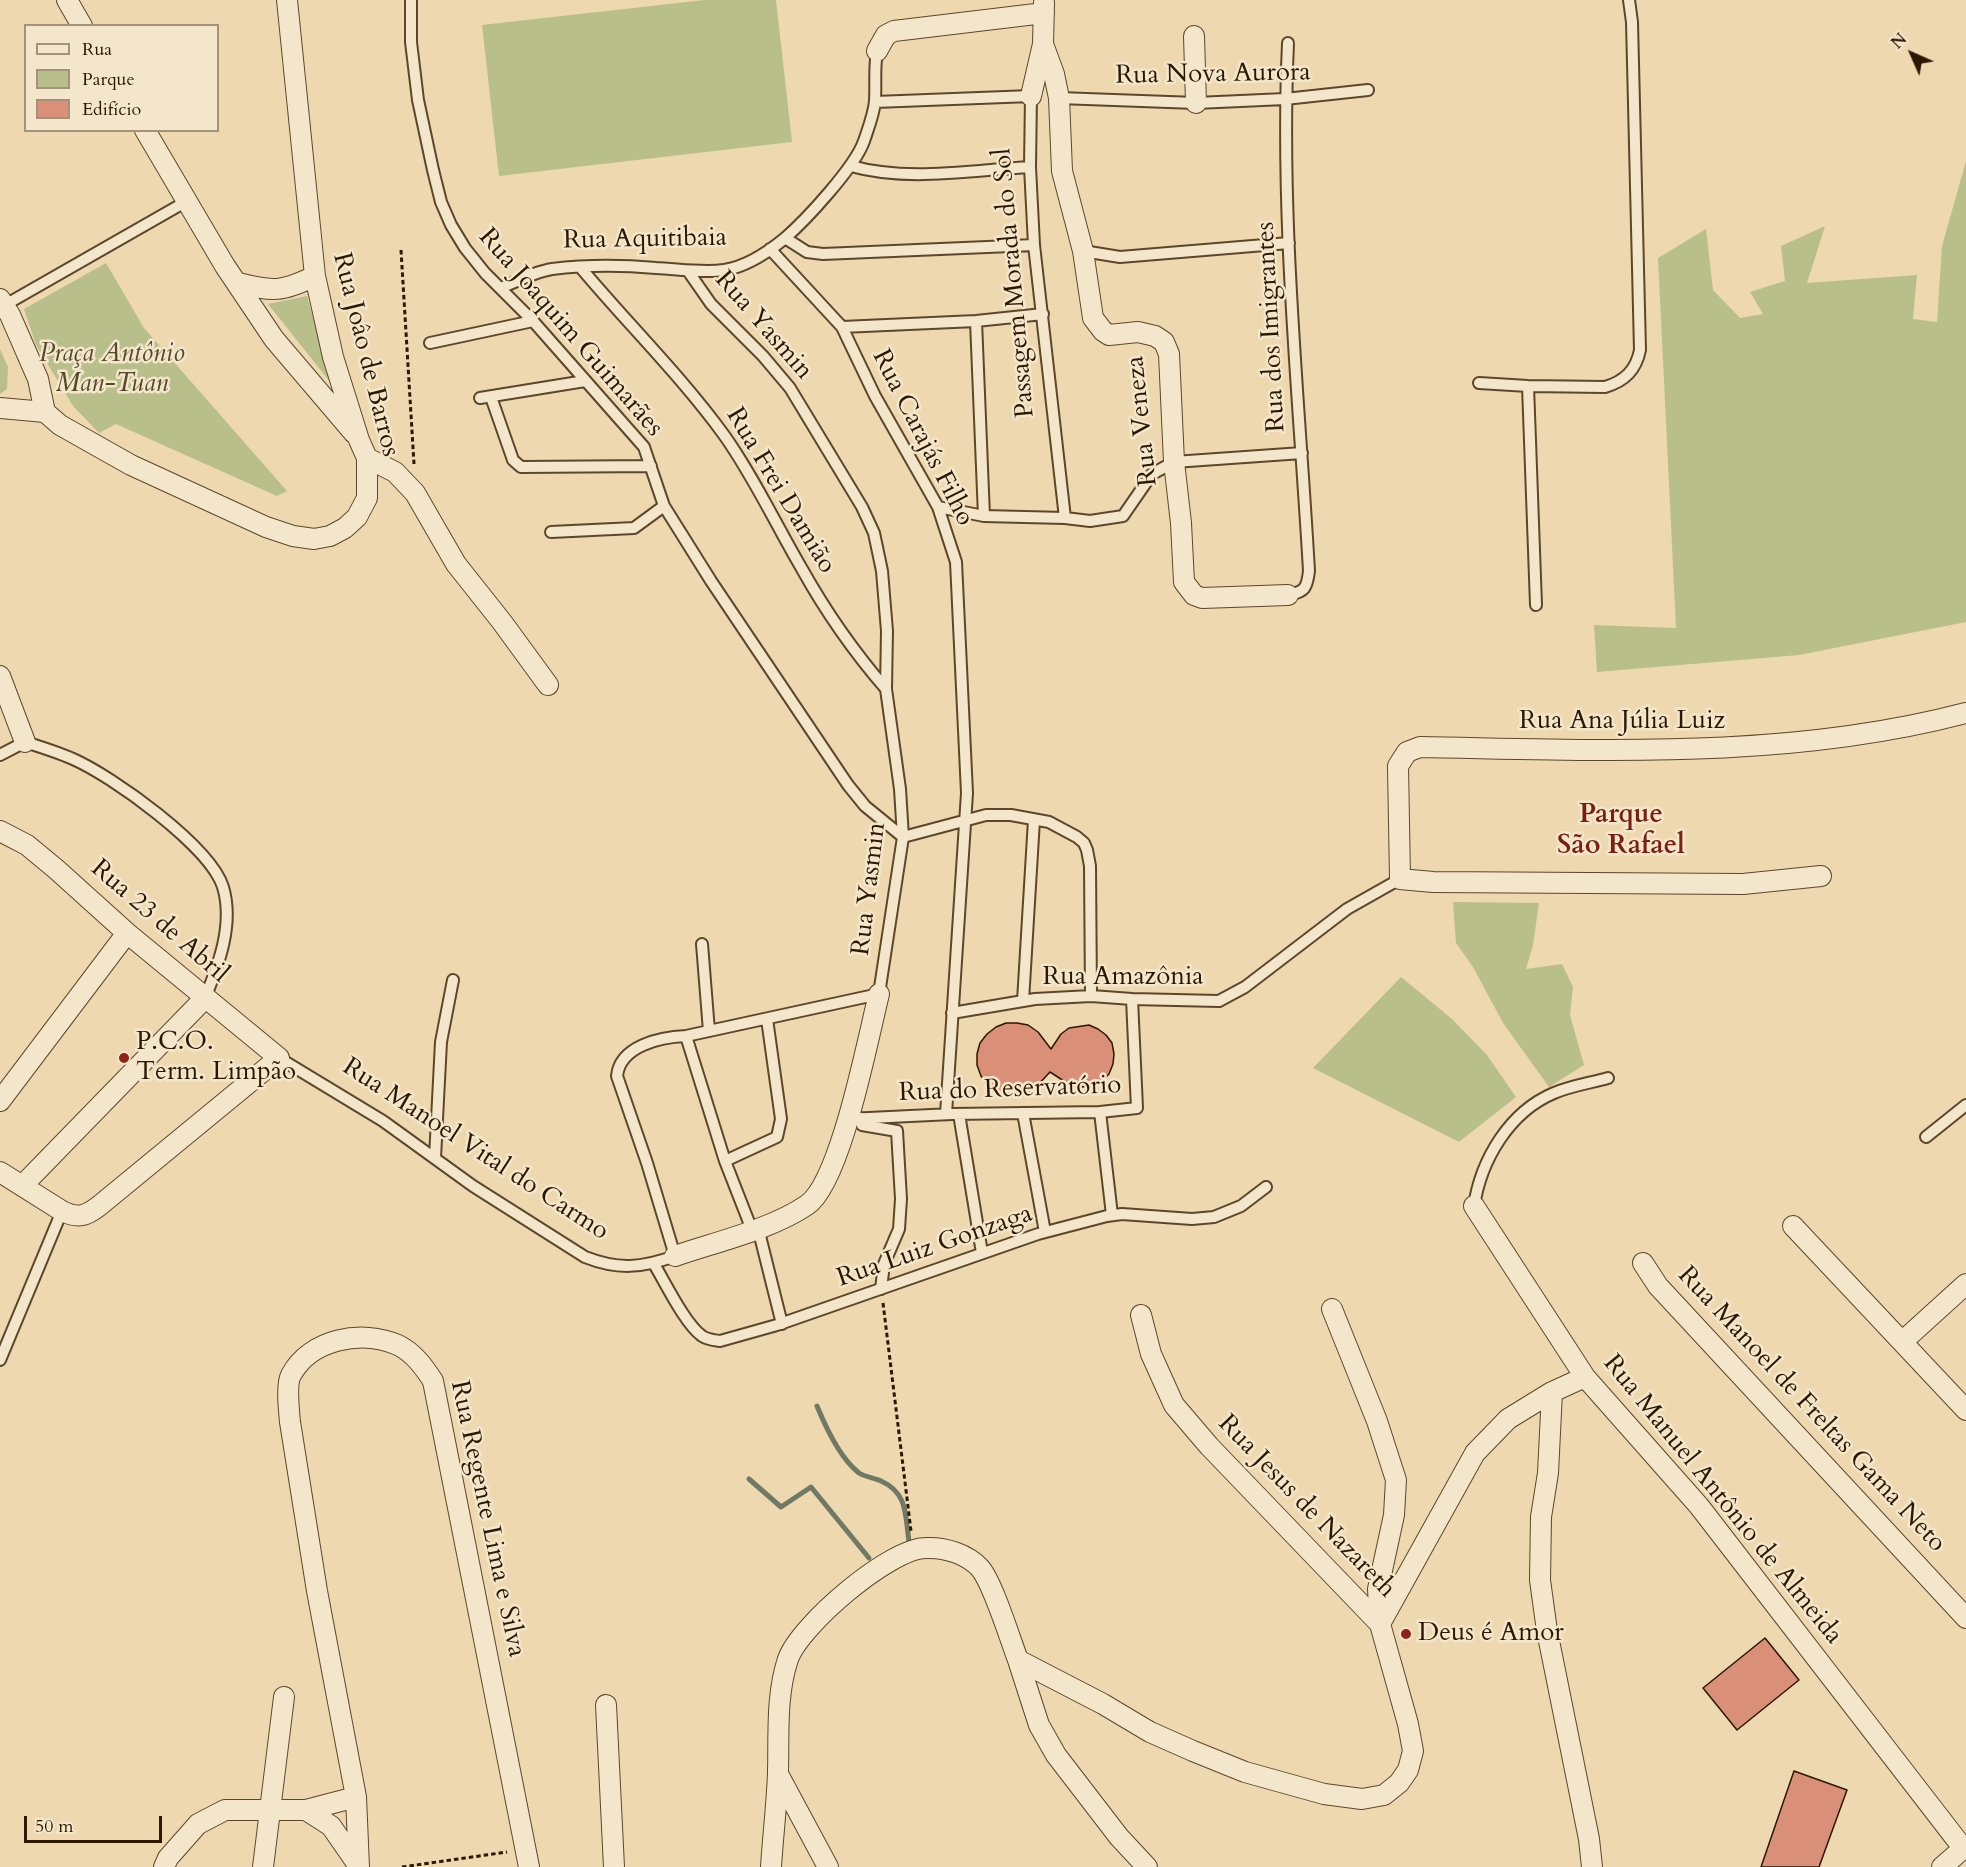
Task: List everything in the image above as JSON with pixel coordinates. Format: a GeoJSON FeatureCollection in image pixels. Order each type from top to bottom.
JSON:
{"type":"FeatureCollection","features":[{"type":"Feature","properties":{"kind":"street"},"geometry":{"type":"LineString","coordinates":[[67,0],[81,24]]}},
{"type":"Feature","properties":{"kind":"street","name":"Rua Joâo de Barros"},"geometry":{"type":"LineString","coordinates":[[45,412],[69,430],[131,465],[293,536],[314,538],[330,536],[345,528],[357,517],[367,498],[367,458],[353,429],[333,357],[315,276],[287,0]]}},
{"type":"Feature","properties":{"kind":"street","name":"Passagem Morada do Sol"},"geometry":{"type":"LineString","coordinates":[[1031,96],[1043,44],[1044,7]]}},
{"type":"Feature","properties":{"kind":"street","name":"Rua Aquitibaia"},"geometry":{"type":"LineString","coordinates":[[877,51],[886,34],[894,30],[1044,7]]}},
{"type":"Feature","properties":{"kind":"street"},"geometry":{"type":"LineString","coordinates":[[1194,36],[1196,103]]}},
{"type":"Feature","properties":{"kind":"street","name":"Passagem Morada do Sol"},"geometry":{"type":"LineString","coordinates":[[1043,44],[1054,74],[1059,98],[1062,171],[1083,251]]}},
{"type":"Feature","properties":{"kind":"street"},"geometry":{"type":"LineString","coordinates":[[146,132],[225,266],[274,339],[353,429]]}},
{"type":"Feature","properties":{"kind":"street","name":"Rua Veneza"},"geometry":{"type":"LineString","coordinates":[[1083,251],[1093,318],[1103,331],[1109,335],[1146,333],[1164,342],[1168,354],[1184,582],[1194,595],[1202,597],[1288,595]]}},
{"type":"Feature","properties":{"kind":"street"},"geometry":{"type":"LineString","coordinates":[[238,284],[270,291],[294,286],[315,276]]}},
{"type":"Feature","properties":{"kind":"street"},"geometry":{"type":"LineString","coordinates":[[0,408],[45,412],[38,379],[2,302]]}},
{"type":"Feature","properties":{"kind":"street"},"geometry":{"type":"LineString","coordinates":[[367,458],[395,472],[415,492],[456,564],[548,685]]}},
{"type":"Feature","properties":{"kind":"street"},"geometry":{"type":"LineString","coordinates":[[0,676],[25,742]]}},
{"type":"Feature","properties":{"kind":"street","name":"Rua Ana Júlia Luiz"},"geometry":{"type":"LineString","coordinates":[[1400,879],[1398,766],[1401,759],[1412,749],[1442,747],[1580,751],[1741,748],[1880,730],[1966,713]]}},
{"type":"Feature","properties":{"kind":"street","name":"Rua 23 de Abril"},"geometry":{"type":"LineString","coordinates":[[0,831],[10,841],[56,869],[127,933],[279,1058]]}},
{"type":"Feature","properties":{"kind":"street"},"geometry":{"type":"LineString","coordinates":[[1400,879],[1433,882],[1743,884],[1821,876]]}},
{"type":"Feature","properties":{"kind":"street"},"geometry":{"type":"LineString","coordinates":[[0,1101],[127,933]]}},
{"type":"Feature","properties":{"kind":"street","name":"Rua Manoel Vital do Carmo"},"geometry":{"type":"LineString","coordinates":[[675,1256],[755,1229],[809,1204],[822,1189],[855,1118],[879,994]]}},
{"type":"Feature","properties":{"kind":"street"},"geometry":{"type":"LineString","coordinates":[[22,1186],[205,998]]}},
{"type":"Feature","properties":{"kind":"street"},"geometry":{"type":"LineString","coordinates":[[0,1172],[73,1217],[82,1216],[99,1206],[279,1058]]}},
{"type":"Feature","properties":{"kind":"street","name":"Rua Manuel Antônio de Almeida"},"geometry":{"type":"LineString","coordinates":[[1474,1206],[1585,1377],[1699,1506],[1965,1848]]}},
{"type":"Feature","properties":{"kind":"street"},"geometry":{"type":"LineString","coordinates":[[1793,1226],[1966,1410]]}},
{"type":"Feature","properties":{"kind":"street","name":"Rua Manoel de Freltas Gama Neto"},"geometry":{"type":"LineString","coordinates":[[1643,1263],[1658,1286],[1966,1618]]}},
{"type":"Feature","properties":{"kind":"street"},"geometry":{"type":"LineString","coordinates":[[1903,1341],[1966,1284]]}},
{"type":"Feature","properties":{"kind":"street"},"geometry":{"type":"LineString","coordinates":[[1332,1309],[1377,1420],[1396,1480],[1394,1515],[1378,1589],[1380,1624]]}},
{"type":"Feature","properties":{"kind":"street","name":"Rua Jesus de Nazareth"},"geometry":{"type":"LineString","coordinates":[[1018,1660],[1103,1704],[1150,1732],[1245,1772],[1324,1794],[1362,1799],[1384,1795],[1399,1784],[1408,1770],[1413,1751],[1408,1724],[1380,1624],[1209,1446],[1174,1405],[1151,1354],[1141,1315]]}},
{"type":"Feature","properties":{"kind":"street","name":"Rua Regente Lima e Silva"},"geometry":{"type":"LineString","coordinates":[[359,1866],[356,1797],[317,1591],[290,1422],[290,1377],[310,1353],[338,1339],[370,1338],[398,1346],[421,1362],[434,1381],[527,1858]]}},
{"type":"Feature","properties":{"kind":"street"},"geometry":{"type":"LineString","coordinates":[[1380,1624],[1475,1453],[1508,1419],[1552,1392],[1585,1377]]}},
{"type":"Feature","properties":{"kind":"street"},"geometry":{"type":"LineString","coordinates":[[1552,1392],[1548,1473],[1541,1517],[1540,1580],[1547,1630],[1589,1839],[1592,1867]]}},
{"type":"Feature","properties":{"kind":"street"},"geometry":{"type":"LineString","coordinates":[[771,1867],[778,1774],[780,1686],[789,1656],[808,1629],[827,1609],[895,1557],[924,1547],[956,1551],[980,1568],[991,1588],[1039,1725],[1056,1755],[1119,1837],[1147,1867]]}},
{"type":"Feature","properties":{"kind":"street"},"geometry":{"type":"LineString","coordinates":[[263,1867],[284,1697]]}},
{"type":"Feature","properties":{"kind":"street"},"geometry":{"type":"LineString","coordinates":[[606,1705],[614,1867]]}},
{"type":"Feature","properties":{"kind":"street"},"geometry":{"type":"LineString","coordinates":[[778,1774],[828,1867]]}},
{"type":"Feature","properties":{"kind":"street"},"geometry":{"type":"LineString","coordinates":[[164,1867],[168,1858],[198,1824],[225,1810],[306,1810],[356,1797]]}},
{"type":"Feature","properties":{"kind":"street"},"geometry":{"type":"LineString","coordinates":[[306,1810],[331,1826],[359,1866]]}},
{"type":"Feature","properties":{"kind":"street"},"geometry":{"type":"LineString","coordinates":[[1942,1867],[1965,1848]]}},
{"type":"Feature","properties":{"kind":"lane","name":"Rua Joaquim Guimarães"},"geometry":{"type":"LineString","coordinates":[[411,0],[411,42],[418,100],[441,202],[465,249],[533,321],[644,447],[664,506],[711,581],[848,785],[865,806],[903,837]]}},
{"type":"Feature","properties":{"kind":"lane"},"geometry":{"type":"LineString","coordinates":[[1479,383],[1605,387],[1618,383],[1630,374],[1638,362],[1640,350],[1632,33],[1629,0]]}},
{"type":"Feature","properties":{"kind":"lane","name":"Rua dos Imigrantes"},"geometry":{"type":"LineString","coordinates":[[1288,44],[1285,99],[1289,243],[1308,582],[1299,593],[1288,595]]}},
{"type":"Feature","properties":{"kind":"lane","name":"Rua Aquitibaia"},"geometry":{"type":"LineString","coordinates":[[501,288],[550,269],[634,267],[688,271],[725,270],[751,261],[785,238],[851,166],[864,143],[875,102],[874,71],[877,51]]}},
{"type":"Feature","properties":{"kind":"lane","name":"Rua Nova Aurora"},"geometry":{"type":"LineString","coordinates":[[1059,98],[1196,103],[1285,99],[1368,90]]}},
{"type":"Feature","properties":{"kind":"lane"},"geometry":{"type":"LineString","coordinates":[[875,102],[1031,96]]}},
{"type":"Feature","properties":{"kind":"lane","name":"Passagem Morada do Sol"},"geometry":{"type":"LineString","coordinates":[[1031,96],[1030,167],[1034,245],[1065,518]]}},
{"type":"Feature","properties":{"kind":"lane"},"geometry":{"type":"LineString","coordinates":[[851,166],[879,173],[905,175],[1030,167]]}},
{"type":"Feature","properties":{"kind":"lane"},"geometry":{"type":"LineString","coordinates":[[2,302],[186,201]]}},
{"type":"Feature","properties":{"kind":"lane"},"geometry":{"type":"LineString","coordinates":[[785,238],[807,252],[823,254],[1034,245]]}},
{"type":"Feature","properties":{"kind":"lane"},"geometry":{"type":"LineString","coordinates":[[1083,251],[1120,257],[1289,243]]}},
{"type":"Feature","properties":{"kind":"lane","name":"Rua Carajás Filho"},"geometry":{"type":"LineString","coordinates":[[770,249],[842,327],[875,396],[938,507],[956,562],[966,783],[946,1114]]}},
{"type":"Feature","properties":{"kind":"lane","name":"Rua Frei Damião"},"geometry":{"type":"LineString","coordinates":[[581,268],[674,373],[724,436],[829,614],[862,661],[886,689]]}},
{"type":"Feature","properties":{"kind":"lane","name":"Rua Yasmin"},"geometry":{"type":"LineString","coordinates":[[675,1256],[654,1183],[617,1076],[618,1066],[623,1058],[634,1050],[667,1037],[686,1036],[879,994],[903,837],[900,789],[886,689],[887,631],[882,571],[874,533],[866,515],[790,388],[763,356],[711,304],[688,271]]}},
{"type":"Feature","properties":{"kind":"lane"},"geometry":{"type":"LineString","coordinates":[[842,327],[976,321],[1043,314]]}},
{"type":"Feature","properties":{"kind":"lane"},"geometry":{"type":"LineString","coordinates":[[430,343],[533,321]]}},
{"type":"Feature","properties":{"kind":"lane"},"geometry":{"type":"LineString","coordinates":[[976,321],[984,516]]}},
{"type":"Feature","properties":{"kind":"lane"},"geometry":{"type":"LineString","coordinates":[[585,381],[485,397],[513,460],[521,467],[651,466]]}},
{"type":"Feature","properties":{"kind":"lane"},"geometry":{"type":"LineString","coordinates":[[1528,386],[1536,605]]}},
{"type":"Feature","properties":{"kind":"lane"},"geometry":{"type":"LineString","coordinates":[[938,507],[984,516],[1065,518],[1090,521],[1123,516],[1152,474],[1174,462],[1302,453]]}},
{"type":"Feature","properties":{"kind":"lane"},"geometry":{"type":"LineString","coordinates":[[551,532],[633,528],[664,506]]}},
{"type":"Feature","properties":{"kind":"lane"},"geometry":{"type":"LineString","coordinates":[[0,755],[25,742],[72,758],[105,776],[190,841],[212,865],[222,886],[227,906],[222,949],[205,998]]}},
{"type":"Feature","properties":{"kind":"lane"},"geometry":{"type":"LineString","coordinates":[[903,837],[986,815],[1011,815],[1049,822],[1068,831],[1084,843],[1090,866],[1091,996]]}},
{"type":"Feature","properties":{"kind":"lane"},"geometry":{"type":"LineString","coordinates":[[1023,1001],[1034,820]]}},
{"type":"Feature","properties":{"kind":"lane","name":"Rua Amazônia"},"geometry":{"type":"LineString","coordinates":[[952,1013],[1023,1001],[1091,996],[1219,1001],[1245,987],[1347,909],[1400,879]]}},
{"type":"Feature","properties":{"kind":"lane"},"geometry":{"type":"LineString","coordinates":[[702,944],[709,1031]]}},
{"type":"Feature","properties":{"kind":"lane"},"geometry":{"type":"LineString","coordinates":[[435,1158],[441,1042],[453,980]]}},
{"type":"Feature","properties":{"kind":"lane","name":"Rua do Reservatório"},"geometry":{"type":"LineString","coordinates":[[855,1118],[1100,1112],[1137,1108],[1132,999]]}},
{"type":"Feature","properties":{"kind":"lane"},"geometry":{"type":"LineString","coordinates":[[725,1161],[777,1137],[781,1119],[767,1019]]}},
{"type":"Feature","properties":{"kind":"lane"},"geometry":{"type":"LineString","coordinates":[[686,1036],[725,1161],[755,1229],[782,1324]]}},
{"type":"Feature","properties":{"kind":"lane","name":"Rua Manoel Vital do Carmo"},"geometry":{"type":"LineString","coordinates":[[279,1058],[383,1121],[501,1205],[585,1257],[605,1265],[620,1267],[654,1264],[675,1256]]}},
{"type":"Feature","properties":{"kind":"lane"},"geometry":{"type":"LineString","coordinates":[[1474,1206],[1478,1184],[1492,1151],[1529,1106],[1555,1092],[1608,1078]]}},
{"type":"Feature","properties":{"kind":"lane"},"geometry":{"type":"LineString","coordinates":[[1926,1137],[1966,1105]]}},
{"type":"Feature","properties":{"kind":"lane"},"geometry":{"type":"LineString","coordinates":[[1100,1112],[1112,1215]]}},
{"type":"Feature","properties":{"kind":"lane"},"geometry":{"type":"LineString","coordinates":[[1023,1113],[1045,1232]]}},
{"type":"Feature","properties":{"kind":"lane"},"geometry":{"type":"LineString","coordinates":[[959,1114],[982,1253]]}},
{"type":"Feature","properties":{"kind":"lane"},"geometry":{"type":"LineString","coordinates":[[855,1118],[862,1125],[897,1131],[901,1200],[899,1229],[884,1264],[881,1289]]}},
{"type":"Feature","properties":{"kind":"lane","name":"Rua Luiz Gonzaga"},"geometry":{"type":"LineString","coordinates":[[654,1264],[692,1327],[711,1340],[731,1339],[782,1324],[1045,1232],[1122,1214],[1192,1219],[1214,1217],[1241,1206],[1266,1187]]}},
{"type":"Feature","properties":{"kind":"lane"},"geometry":{"type":"LineString","coordinates":[[0,1360],[62,1211]]}},
{"type":"Feature","properties":{"kind":"path"},"geometry":{"type":"LineString","coordinates":[[401,250],[415,492]]}},
{"type":"Feature","properties":{"kind":"path"},"geometry":{"type":"LineString","coordinates":[[881,1289],[914,1551]]}},
{"type":"Feature","properties":{"kind":"path"},"geometry":{"type":"LineString","coordinates":[[402,1867],[527,1858]]}},
{"type":"Feature","properties":{"kind":"green space"},"geometry":{"type":"Polygon","coordinates":[[[704,0],[776,0],[792,142],[499,176],[482,25],[704,0]]]}},
{"type":"Feature","properties":{"kind":"green space"},"geometry":{"type":"Polygon","coordinates":[[[1966,161],[1966,622],[1799,655],[1597,672],[1594,625],[1676,628],[1658,258],[1706,229],[1713,290],[1740,318],[1763,314],[1750,292],[1785,281],[1781,246],[1825,226],[1807,283],[1917,275],[1913,319],[1937,322],[1942,246],[1966,161]]]}},
{"type":"Feature","properties":{"kind":"green space","name":"Praça Antônio Man-Tuan"},"geometry":{"type":"Polygon","coordinates":[[[106,263],[144,328],[287,491],[277,496],[116,424],[99,433],[73,406],[36,345],[24,309],[106,263]]]}},
{"type":"Feature","properties":{"kind":"green space"},"geometry":{"type":"Polygon","coordinates":[[[307,296],[331,383],[268,304],[307,296]]]}},
{"type":"Feature","properties":{"kind":"green space"},"geometry":{"type":"Polygon","coordinates":[[[0,349],[8,367],[7,389],[0,394],[0,349]]]}},
{"type":"Feature","properties":{"kind":"green space"},"geometry":{"type":"Polygon","coordinates":[[[1453,902],[1539,903],[1533,945],[1526,969],[1562,964],[1573,987],[1570,1015],[1584,1065],[1549,1087],[1503,1023],[1473,967],[1456,943],[1453,902]]]}},
{"type":"Feature","properties":{"kind":"green space"},"geometry":{"type":"Polygon","coordinates":[[[1401,977],[1452,1019],[1487,1055],[1516,1097],[1459,1142],[1313,1068],[1401,977]]]}},
{"type":"Feature","properties":{"kind":"building"},"geometry":{"type":"Polygon","coordinates":[[[1006,1023],[1028,1025],[1038,1032],[1051,1049],[1061,1034],[1069,1028],[1089,1025],[1098,1029],[1112,1043],[1114,1054],[1109,1074],[1101,1082],[1081,1087],[1070,1085],[1050,1072],[1035,1088],[1024,1094],[999,1093],[988,1086],[981,1076],[977,1065],[977,1054],[980,1043],[987,1034],[1006,1023]]]}},
{"type":"Feature","properties":{"kind":"building"},"geometry":{"type":"Polygon","coordinates":[[[1765,1638],[1799,1680],[1737,1730],[1703,1688],[1765,1638]]]}},
{"type":"Feature","properties":{"kind":"building"},"geometry":{"type":"Polygon","coordinates":[[[1794,1771],[1847,1790],[1819,1867],[1761,1867],[1794,1771]]]}},
{"type":"Feature","properties":{"kind":"waterway"},"geometry":{"type":"LineString","coordinates":[[817,1406],[835,1442],[852,1467],[864,1476],[890,1486],[901,1498],[906,1514],[909,1541]]}},
{"type":"Feature","properties":{"kind":"waterway"},"geometry":{"type":"LineString","coordinates":[[749,1479],[781,1507],[811,1487],[869,1558]]}},
{"type":"Feature","properties":{"kind":"place","name":"P.C.O. Term. Limpão"},"geometry":{"type":"Point","coordinates":[124,1058]}},
{"type":"Feature","properties":{"kind":"place","name":"Deus é Amor"},"geometry":{"type":"Point","coordinates":[1406,1634]}},
{"type":"Feature","properties":{"kind":"district","name":"Parque São Rafael"},"geometry":{"type":"Point","coordinates":[1621,832]}}]}
